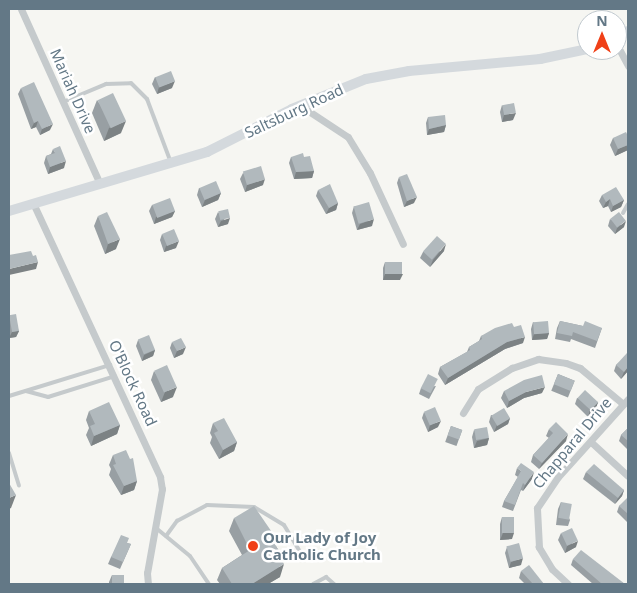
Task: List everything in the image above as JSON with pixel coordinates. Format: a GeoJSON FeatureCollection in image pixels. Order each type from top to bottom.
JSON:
{"type":"FeatureCollection","features":[{"type":"Feature","properties":{"kind":"main road","name":"Saltsburg Road"},"geometry":{"type":"LineString","coordinates":[[9,211],[207,152],[301,106],[366,79],[409,71],[540,59],[577,51]]}},
{"type":"Feature","properties":{"kind":"street","name":"Mariah Drive"},"geometry":{"type":"LineString","coordinates":[[20,9],[100,184]]}},
{"type":"Feature","properties":{"kind":"street"},"geometry":{"type":"LineString","coordinates":[[301,106],[348,137],[370,173],[403,244]]}},
{"type":"Feature","properties":{"kind":"street","name":"O'Block Road"},"geometry":{"type":"LineString","coordinates":[[33,203],[110,365],[160,477],[162,488],[156,528],[146,573],[148,584]]}},
{"type":"Feature","properties":{"kind":"street"},"geometry":{"type":"LineString","coordinates":[[463,413],[478,389],[512,368],[538,359],[566,363],[580,368],[626,401]]}},
{"type":"Feature","properties":{"kind":"street","name":"Chapparal Drive"},"geometry":{"type":"LineString","coordinates":[[568,584],[547,563],[539,547],[537,508],[558,477],[626,401]]}},
{"type":"Feature","properties":{"kind":"street"},"geometry":{"type":"LineString","coordinates":[[590,442],[628,476]]}},
{"type":"Feature","properties":{"kind":"lane"},"geometry":{"type":"LineString","coordinates":[[63,102],[106,84],[131,83],[147,99],[171,164]]}},
{"type":"Feature","properties":{"kind":"lane"},"geometry":{"type":"LineString","coordinates":[[623,213],[628,204]]}},
{"type":"Feature","properties":{"kind":"lane"},"geometry":{"type":"LineString","coordinates":[[9,396],[110,365]]}},
{"type":"Feature","properties":{"kind":"lane"},"geometry":{"type":"LineString","coordinates":[[26,391],[48,397],[115,376]]}},
{"type":"Feature","properties":{"kind":"lane"},"geometry":{"type":"LineString","coordinates":[[9,453],[19,485]]}},
{"type":"Feature","properties":{"kind":"lane"},"geometry":{"type":"LineString","coordinates":[[166,536],[177,520],[207,505],[254,507],[284,525],[304,558]]}},
{"type":"Feature","properties":{"kind":"lane"},"geometry":{"type":"LineString","coordinates":[[156,528],[190,556],[209,584]]}},
{"type":"Feature","properties":{"kind":"lane"},"geometry":{"type":"LineString","coordinates":[[313,584],[326,577],[334,584]]}},
{"type":"Feature","properties":{"kind":"building"},"geometry":{"type":"Polygon","coordinates":[[[171,71],[175,81],[159,88],[155,77],[171,71]]]}},
{"type":"Feature","properties":{"kind":"building"},"geometry":{"type":"Polygon","coordinates":[[[34,82],[53,124],[42,129],[38,121],[34,123],[21,88],[34,82]]]}},
{"type":"Feature","properties":{"kind":"building"},"geometry":{"type":"Polygon","coordinates":[[[113,93],[126,121],[111,128],[98,100],[113,93]]]}},
{"type":"Feature","properties":{"kind":"building"},"geometry":{"type":"Polygon","coordinates":[[[514,103],[516,113],[504,115],[502,105],[514,103]]]}},
{"type":"Feature","properties":{"kind":"building"},"geometry":{"type":"Polygon","coordinates":[[[445,115],[446,125],[429,129],[428,117],[445,115]]]}},
{"type":"Feature","properties":{"kind":"building"},"geometry":{"type":"Polygon","coordinates":[[[626,132],[628,145],[618,149],[613,138],[626,132]]]}},
{"type":"Feature","properties":{"kind":"building"},"geometry":{"type":"Polygon","coordinates":[[[60,146],[66,161],[50,167],[46,156],[55,153],[53,149],[60,146]]]}},
{"type":"Feature","properties":{"kind":"building"},"geometry":{"type":"Polygon","coordinates":[[[303,153],[304,157],[310,156],[314,171],[296,172],[291,157],[303,153]]]}},
{"type":"Feature","properties":{"kind":"building"},"geometry":{"type":"Polygon","coordinates":[[[261,166],[265,179],[247,185],[243,172],[261,166]]]}},
{"type":"Feature","properties":{"kind":"building"},"geometry":{"type":"Polygon","coordinates":[[[407,174],[417,197],[407,201],[399,177],[407,174]]]}},
{"type":"Feature","properties":{"kind":"building"},"geometry":{"type":"Polygon","coordinates":[[[216,181],[221,193],[205,200],[199,188],[216,181]]]}},
{"type":"Feature","properties":{"kind":"building"},"geometry":{"type":"Polygon","coordinates":[[[330,184],[338,203],[329,208],[318,190],[330,184]]]}},
{"type":"Feature","properties":{"kind":"building"},"geometry":{"type":"Polygon","coordinates":[[[616,187],[624,200],[613,206],[610,199],[606,202],[602,195],[616,187]]]}},
{"type":"Feature","properties":{"kind":"building"},"geometry":{"type":"Polygon","coordinates":[[[170,198],[175,211],[157,218],[152,205],[170,198]]]}},
{"type":"Feature","properties":{"kind":"building"},"geometry":{"type":"Polygon","coordinates":[[[369,202],[374,219],[359,224],[354,206],[369,202]]]}},
{"type":"Feature","properties":{"kind":"building"},"geometry":{"type":"Polygon","coordinates":[[[228,209],[230,218],[220,220],[218,211],[228,209]]]}},
{"type":"Feature","properties":{"kind":"building"},"geometry":{"type":"Polygon","coordinates":[[[107,212],[120,239],[108,244],[98,216],[107,212]]]}},
{"type":"Feature","properties":{"kind":"building"},"geometry":{"type":"Polygon","coordinates":[[[619,212],[626,221],[617,227],[610,219],[619,212]]]}},
{"type":"Feature","properties":{"kind":"building"},"geometry":{"type":"Polygon","coordinates":[[[174,229],[179,241],[167,246],[162,234],[174,229]]]}},
{"type":"Feature","properties":{"kind":"building"},"geometry":{"type":"Polygon","coordinates":[[[437,236],[446,244],[432,260],[423,252],[437,236]]]}},
{"type":"Feature","properties":{"kind":"building"},"geometry":{"type":"Polygon","coordinates":[[[31,251],[33,256],[36,255],[38,262],[9,269],[9,255],[31,251]]]}},
{"type":"Feature","properties":{"kind":"building"},"geometry":{"type":"Polygon","coordinates":[[[385,262],[402,262],[402,274],[385,274],[385,262]]]}},
{"type":"Feature","properties":{"kind":"building"},"geometry":{"type":"Polygon","coordinates":[[[16,314],[19,331],[12,332],[9,315],[16,314]]]}},
{"type":"Feature","properties":{"kind":"building"},"geometry":{"type":"Polygon","coordinates":[[[548,321],[549,333],[534,334],[533,322],[548,321]]]}},
{"type":"Feature","properties":{"kind":"building"},"geometry":{"type":"Polygon","coordinates":[[[560,321],[583,326],[585,321],[602,328],[597,341],[573,332],[572,336],[557,333],[560,321]]]}},
{"type":"Feature","properties":{"kind":"building"},"geometry":{"type":"Polygon","coordinates":[[[512,323],[514,327],[521,325],[525,337],[507,342],[448,378],[440,367],[470,350],[469,347],[482,339],[481,336],[495,328],[512,323]]]}},
{"type":"Feature","properties":{"kind":"building"},"geometry":{"type":"Polygon","coordinates":[[[149,335],[155,350],[144,354],[138,339],[149,335]]]}},
{"type":"Feature","properties":{"kind":"building"},"geometry":{"type":"Polygon","coordinates":[[[181,338],[186,347],[177,351],[172,342],[181,338]]]}},
{"type":"Feature","properties":{"kind":"building"},"geometry":{"type":"Polygon","coordinates":[[[627,353],[628,367],[624,372],[616,365],[627,353]]]}},
{"type":"Feature","properties":{"kind":"building"},"geometry":{"type":"Polygon","coordinates":[[[167,365],[177,387],[164,393],[154,371],[167,365]]]}},
{"type":"Feature","properties":{"kind":"building"},"geometry":{"type":"Polygon","coordinates":[[[428,374],[438,379],[431,393],[421,388],[428,374]]]}},
{"type":"Feature","properties":{"kind":"building"},"geometry":{"type":"Polygon","coordinates":[[[558,374],[575,381],[571,391],[554,384],[558,374]]]}},
{"type":"Feature","properties":{"kind":"building"},"geometry":{"type":"Polygon","coordinates":[[[542,375],[545,387],[526,392],[509,401],[504,391],[524,380],[542,375]]]}},
{"type":"Feature","properties":{"kind":"building"},"geometry":{"type":"Polygon","coordinates":[[[585,390],[598,402],[591,410],[577,398],[585,390]]]}},
{"type":"Feature","properties":{"kind":"building"},"geometry":{"type":"Polygon","coordinates":[[[109,402],[120,425],[94,436],[90,426],[95,424],[89,411],[109,402]]]}},
{"type":"Feature","properties":{"kind":"building"},"geometry":{"type":"Polygon","coordinates":[[[435,407],[441,421],[430,425],[424,412],[435,407]]]}},
{"type":"Feature","properties":{"kind":"building"},"geometry":{"type":"Polygon","coordinates":[[[504,408],[510,418],[497,426],[491,416],[504,408]]]}},
{"type":"Feature","properties":{"kind":"building"},"geometry":{"type":"Polygon","coordinates":[[[224,418],[237,442],[223,450],[214,433],[218,431],[213,423],[224,418]]]}},
{"type":"Feature","properties":{"kind":"building"},"geometry":{"type":"Polygon","coordinates":[[[556,422],[568,434],[542,463],[533,455],[553,433],[549,429],[556,422]]]}},
{"type":"Feature","properties":{"kind":"building"},"geometry":{"type":"Polygon","coordinates":[[[451,426],[462,430],[459,440],[448,435],[451,426]]]}},
{"type":"Feature","properties":{"kind":"building"},"geometry":{"type":"Polygon","coordinates":[[[487,427],[489,438],[476,440],[474,429],[487,427]]]}},
{"type":"Feature","properties":{"kind":"building"},"geometry":{"type":"Polygon","coordinates":[[[628,428],[628,441],[621,435],[628,428]]]}},
{"type":"Feature","properties":{"kind":"building"},"geometry":{"type":"Polygon","coordinates":[[[126,450],[130,459],[133,458],[137,481],[124,486],[113,465],[116,464],[113,455],[126,450]]]}},
{"type":"Feature","properties":{"kind":"building"},"geometry":{"type":"Polygon","coordinates":[[[521,463],[534,472],[525,485],[523,483],[515,505],[504,501],[521,471],[517,468],[521,463]]]}},
{"type":"Feature","properties":{"kind":"building"},"geometry":{"type":"Polygon","coordinates":[[[594,464],[624,490],[618,498],[586,472],[594,464]]]}},
{"type":"Feature","properties":{"kind":"building"},"geometry":{"type":"Polygon","coordinates":[[[9,483],[16,495],[9,498],[9,483]]]}},
{"type":"Feature","properties":{"kind":"building"},"geometry":{"type":"Polygon","coordinates":[[[627,498],[628,500],[628,514],[619,506],[627,498]]]}},
{"type":"Feature","properties":{"kind":"building"},"geometry":{"type":"Polygon","coordinates":[[[561,502],[572,504],[569,520],[558,518],[561,502]]]}},
{"type":"Feature","properties":{"kind":"building","name":"Our Lady of Joy Catholic Church"},"geometry":{"type":"Polygon","coordinates":[[[254,506],[278,541],[274,543],[279,551],[277,553],[284,564],[252,584],[232,584],[222,568],[250,550],[234,518],[254,506]]]}},
{"type":"Feature","properties":{"kind":"building"},"geometry":{"type":"Polygon","coordinates":[[[502,517],[514,517],[514,533],[502,533],[502,517]]]}},
{"type":"Feature","properties":{"kind":"building"},"geometry":{"type":"Polygon","coordinates":[[[572,528],[578,541],[567,546],[561,533],[572,528]]]}},
{"type":"Feature","properties":{"kind":"building"},"geometry":{"type":"Polygon","coordinates":[[[121,535],[129,538],[127,543],[131,544],[123,562],[111,557],[121,535]]]}},
{"type":"Feature","properties":{"kind":"building"},"geometry":{"type":"Polygon","coordinates":[[[519,543],[523,558],[511,562],[506,546],[519,543]]]}},
{"type":"Feature","properties":{"kind":"building"},"geometry":{"type":"Polygon","coordinates":[[[581,550],[625,584],[602,584],[573,559],[581,550]]]}},
{"type":"Feature","properties":{"kind":"building"},"geometry":{"type":"Polygon","coordinates":[[[529,565],[544,584],[533,584],[521,571],[529,565]]]}},
{"type":"Feature","properties":{"kind":"building"},"geometry":{"type":"Polygon","coordinates":[[[112,575],[124,575],[124,584],[112,584],[112,575]]]}},
{"type":"Feature","properties":{"kind":"place","name":"Our Lady of Joy Catholic Church"},"geometry":{"type":"Point","coordinates":[253,546]}}]}
